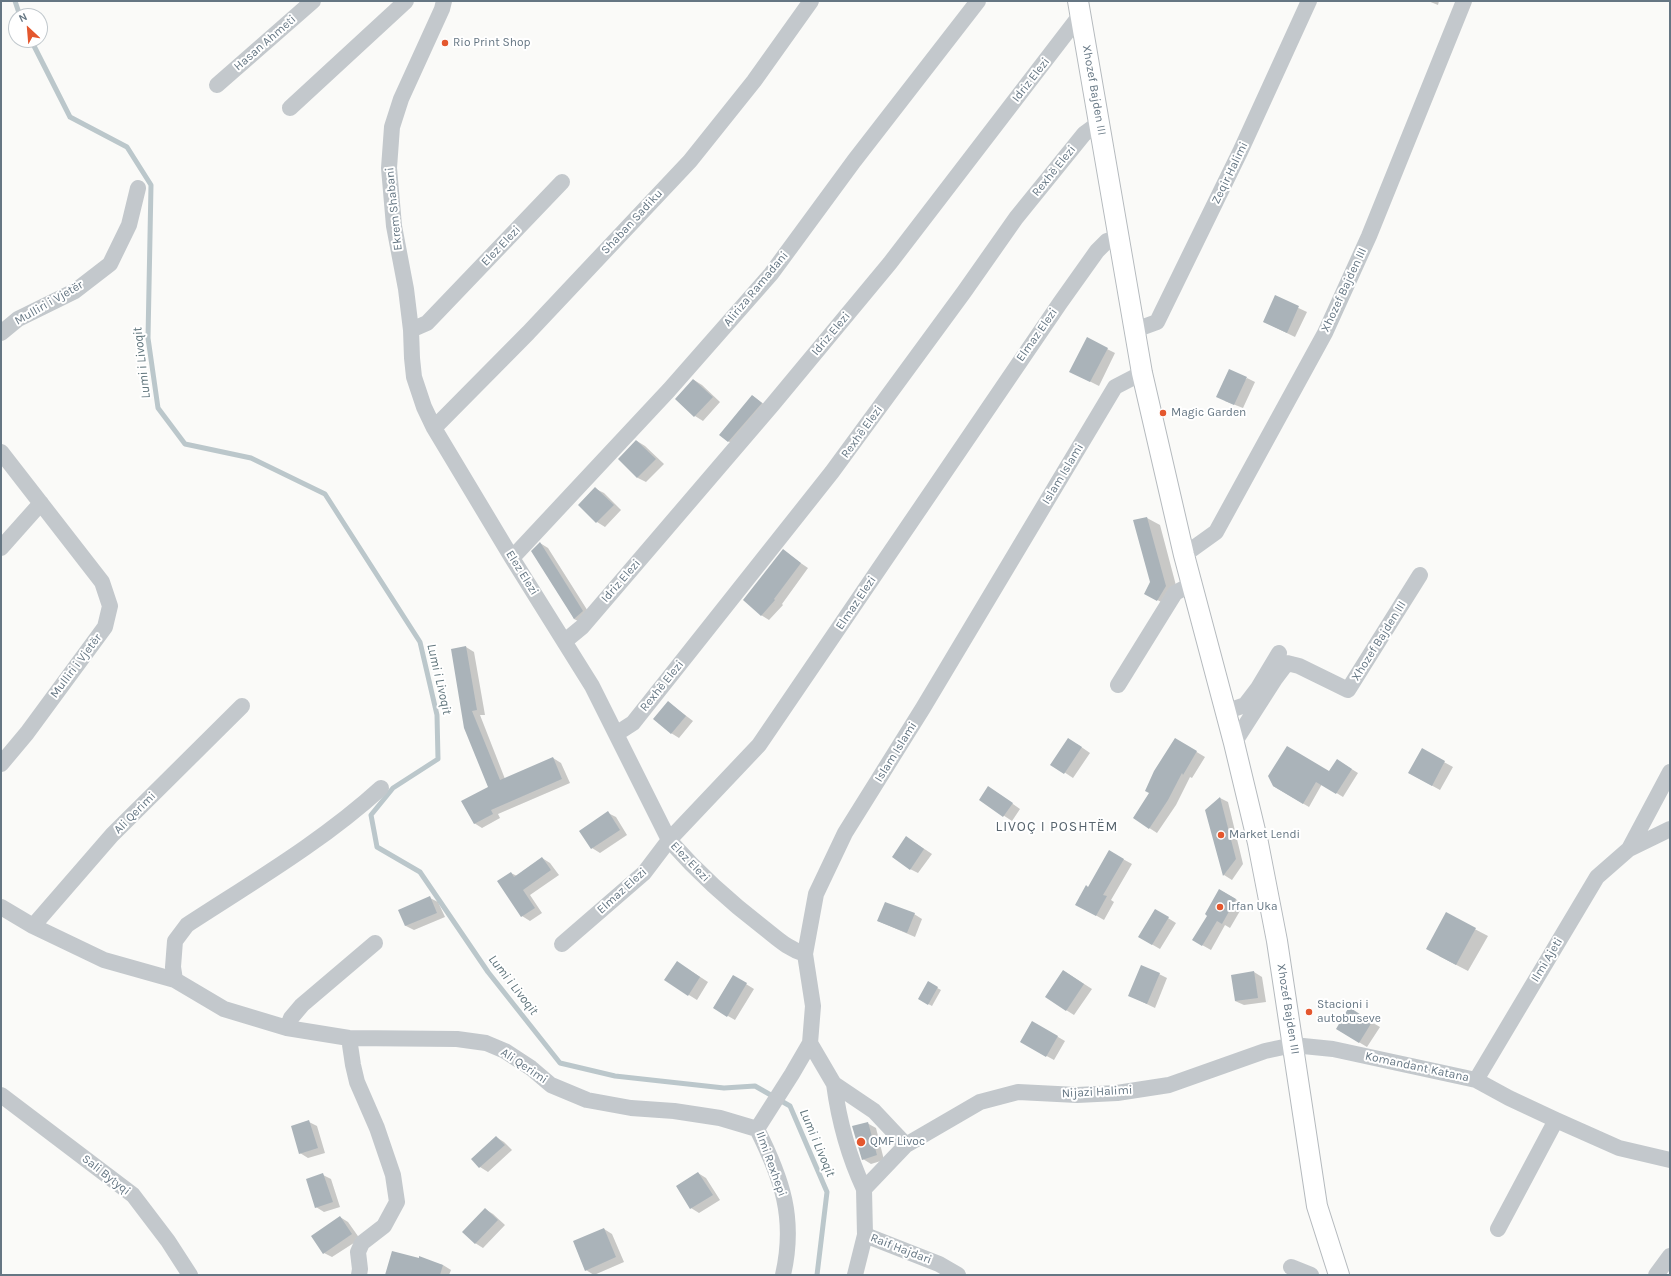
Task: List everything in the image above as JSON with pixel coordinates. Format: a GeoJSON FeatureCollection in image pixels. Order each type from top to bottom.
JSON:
{"type":"FeatureCollection","features":[{"type":"Feature","properties":{"kind":"main road","name":"Xhozef Bajden III"},"geometry":{"type":"LineString","coordinates":[[1079,8],[1142,373],[1184,555],[1234,743],[1258,843],[1277,941],[1317,1206],[1338,1275]]}},
{"type":"Feature","properties":{"kind":"street","name":"Hasan Ahmeti"},"geometry":{"type":"LineString","coordinates":[[218,85],[313,1]]}},
{"type":"Feature","properties":{"kind":"street"},"geometry":{"type":"LineString","coordinates":[[290,108],[406,1]]}},
{"type":"Feature","properties":{"kind":"street","name":"Ekrem Shabani"},"geometry":{"type":"LineString","coordinates":[[411,330],[406,289],[393,218],[389,168],[392,127],[401,99],[423,52],[444,1]]}},
{"type":"Feature","properties":{"kind":"street","name":"Shaban Sadiku"},"geometry":{"type":"LineString","coordinates":[[434,428],[528,334],[690,161],[754,81],[810,1]]}},
{"type":"Feature","properties":{"kind":"street","name":"Aliriza Ramadani"},"geometry":{"type":"LineString","coordinates":[[512,558],[669,390],[771,274],[854,161],[978,1]]}},
{"type":"Feature","properties":{"kind":"street","name":"Zeqir Halimi"},"geometry":{"type":"LineString","coordinates":[[1135,330],[1157,322],[1240,152],[1309,1]]}},
{"type":"Feature","properties":{"kind":"street","name":"Xhozef Bajden III"},"geometry":{"type":"LineString","coordinates":[[1184,555],[1216,532],[1325,333],[1369,236],[1464,1]]}},
{"type":"Feature","properties":{"kind":"street","name":"Idriz Elezi"},"geometry":{"type":"LineString","coordinates":[[565,641],[582,627],[773,404],[890,263],[1079,8]]}},
{"type":"Feature","properties":{"kind":"street","name":"Rexhë Elezi"},"geometry":{"type":"LineString","coordinates":[[616,734],[632,723],[832,472],[964,292],[1016,218],[1084,134],[1099,123]]}},
{"type":"Feature","properties":{"kind":"street","name":"Elez Elezi"},"geometry":{"type":"LineString","coordinates":[[562,182],[427,323],[411,330],[414,377],[424,406],[434,428],[512,558],[592,686],[669,840],[688,861],[736,907],[792,950],[805,954]]}},
{"type":"Feature","properties":{"kind":"street","name":"Mulliri i Vjetër"},"geometry":{"type":"LineString","coordinates":[[1,333],[18,320],[75,291],[110,264],[129,226],[138,188]]}},
{"type":"Feature","properties":{"kind":"street","name":"Elmaz Elezi"},"geometry":{"type":"LineString","coordinates":[[562,944],[644,873],[669,840],[759,745],[1060,303],[1097,251],[1107,241],[1118,238]]}},
{"type":"Feature","properties":{"kind":"street","name":"Islam Islami"},"geometry":{"type":"LineString","coordinates":[[810,1043],[813,1006],[805,954],[816,894],[845,833],[923,708],[1115,387],[1142,373]]}},
{"type":"Feature","properties":{"kind":"street","name":"Mulliri i Vjetër"},"geometry":{"type":"LineString","coordinates":[[1,452],[102,582],[110,606],[105,627],[27,733],[1,764]]}},
{"type":"Feature","properties":{"kind":"street"},"geometry":{"type":"LineString","coordinates":[[1,548],[41,503]]}},
{"type":"Feature","properties":{"kind":"street","name":"Xhozef Bajden III"},"geometry":{"type":"LineString","coordinates":[[1234,743],[1287,663],[1299,666],[1348,690],[1420,575]]}},
{"type":"Feature","properties":{"kind":"street"},"geometry":{"type":"LineString","coordinates":[[1118,685],[1175,593],[1192,584]]}},
{"type":"Feature","properties":{"kind":"street"},"geometry":{"type":"LineString","coordinates":[[1225,712],[1245,705],[1258,688],[1279,653]]}},
{"type":"Feature","properties":{"kind":"street","name":"Ali Qerimi"},"geometry":{"type":"LineString","coordinates":[[33,926],[112,835],[242,706]]}},
{"type":"Feature","properties":{"kind":"street","name":"Ilmi Ajeti"},"geometry":{"type":"LineString","coordinates":[[1629,849],[1670,772]]}},
{"type":"Feature","properties":{"kind":"street"},"geometry":{"type":"LineString","coordinates":[[175,980],[173,967],[176,940],[187,925],[355,812],[381,788]]}},
{"type":"Feature","properties":{"kind":"street","name":"Ilmi Ajeti"},"geometry":{"type":"LineString","coordinates":[[1476,1080],[1596,877],[1629,849],[1670,828]]}},
{"type":"Feature","properties":{"kind":"street","name":"Ali Qerimi"},"geometry":{"type":"LineString","coordinates":[[2,905],[33,926],[104,960],[175,980],[224,1008],[287,1028],[349,1038],[457,1040],[486,1043],[505,1051],[531,1068],[551,1084],[587,1100],[631,1108],[674,1111],[761,1123]]}},
{"type":"Feature","properties":{"kind":"street"},"geometry":{"type":"LineString","coordinates":[[287,1028],[291,1018],[302,1005],[375,943]]}},
{"type":"Feature","properties":{"kind":"street"},"geometry":{"type":"LineString","coordinates":[[349,1038],[352,1065],[377,1128],[393,1175],[397,1202],[384,1226],[362,1243],[358,1252],[360,1269],[359,1275]]}},
{"type":"Feature","properties":{"kind":"street"},"geometry":{"type":"LineString","coordinates":[[810,1043],[834,1084],[874,1111],[906,1145],[864,1189]]}},
{"type":"Feature","properties":{"kind":"street","name":"Ilmi Rexhepi"},"geometry":{"type":"LineString","coordinates":[[783,1275],[788,1254],[788,1218],[781,1183],[771,1157],[761,1123],[810,1043]]}},
{"type":"Feature","properties":{"kind":"street","name":"Komandant Katana"},"geometry":{"type":"LineString","coordinates":[[1294,1046],[1333,1049],[1476,1080],[1509,1098],[1619,1148],[1670,1160]]}},
{"type":"Feature","properties":{"kind":"street","name":"Nijazi Halimi"},"geometry":{"type":"LineString","coordinates":[[906,1145],[980,1102],[1018,1092],[1077,1095],[1117,1093],[1169,1085],[1265,1051],[1294,1046]]}},
{"type":"Feature","properties":{"kind":"street","name":"Raif Hajdari"},"geometry":{"type":"LineString","coordinates":[[834,1084],[838,1115],[854,1168],[864,1189],[865,1235],[855,1275]]}},
{"type":"Feature","properties":{"kind":"street","name":"Sali Bytyqi"},"geometry":{"type":"LineString","coordinates":[[1,1095],[133,1195],[168,1240],[190,1275]]}},
{"type":"Feature","properties":{"kind":"street"},"geometry":{"type":"LineString","coordinates":[[1498,1229],[1556,1120]]}},
{"type":"Feature","properties":{"kind":"street","name":"Raif Hajdari"},"geometry":{"type":"LineString","coordinates":[[865,1235],[939,1264],[958,1275]]}},
{"type":"Feature","properties":{"kind":"street"},"geometry":{"type":"LineString","coordinates":[[1656,1275],[1670,1256]]}},
{"type":"Feature","properties":{"kind":"street"},"geometry":{"type":"LineString","coordinates":[[1292,1267],[1311,1275]]}},
{"type":"Feature","properties":{"kind":"building"},"geometry":{"type":"Polygon","coordinates":[[[1275,295],[1299,306],[1287,333],[1263,322],[1275,295]]]}},
{"type":"Feature","properties":{"kind":"building"},"geometry":{"type":"Polygon","coordinates":[[[1087,337],[1108,348],[1090,382],[1069,372],[1087,337]]]}},
{"type":"Feature","properties":{"kind":"building"},"geometry":{"type":"Polygon","coordinates":[[[1229,369],[1247,377],[1234,405],[1216,397],[1229,369]]]}},
{"type":"Feature","properties":{"kind":"building"},"geometry":{"type":"Polygon","coordinates":[[[693,379],[713,397],[694,417],[675,399],[693,379]]]}},
{"type":"Feature","properties":{"kind":"building"},"geometry":{"type":"Polygon","coordinates":[[[752,395],[762,403],[728,442],[719,435],[752,395]]]}},
{"type":"Feature","properties":{"kind":"building"},"geometry":{"type":"Polygon","coordinates":[[[636,440],[656,459],[637,478],[618,459],[636,440]]]}},
{"type":"Feature","properties":{"kind":"building"},"geometry":{"type":"Polygon","coordinates":[[[595,487],[614,505],[596,523],[578,505],[595,487]]]}},
{"type":"Feature","properties":{"kind":"building"},"geometry":{"type":"Polygon","coordinates":[[[1147,517],[1166,586],[1157,601],[1144,594],[1150,582],[1133,520],[1147,517]]]}},
{"type":"Feature","properties":{"kind":"building"},"geometry":{"type":"Polygon","coordinates":[[[540,542],[583,611],[574,619],[531,551],[540,542]]]}},
{"type":"Feature","properties":{"kind":"building"},"geometry":{"type":"Polygon","coordinates":[[[783,549],[801,563],[774,599],[775,600],[761,616],[743,600],[783,549]]]}},
{"type":"Feature","properties":{"kind":"building"},"geometry":{"type":"Polygon","coordinates":[[[466,646],[477,710],[472,711],[500,780],[553,757],[562,779],[491,810],[493,814],[474,824],[461,801],[488,787],[464,728],[451,649],[466,646]]]}},
{"type":"Feature","properties":{"kind":"building"},"geometry":{"type":"Polygon","coordinates":[[[668,701],[686,716],[671,734],[653,719],[668,701]]]}},
{"type":"Feature","properties":{"kind":"building"},"geometry":{"type":"Polygon","coordinates":[[[1068,738],[1082,747],[1064,774],[1050,765],[1068,738]]]}},
{"type":"Feature","properties":{"kind":"building"},"geometry":{"type":"Polygon","coordinates":[[[1175,738],[1197,751],[1183,775],[1182,773],[1168,800],[1149,829],[1133,818],[1149,793],[1145,791],[1154,771],[1175,738]]]}},
{"type":"Feature","properties":{"kind":"building"},"geometry":{"type":"Polygon","coordinates":[[[1287,746],[1329,771],[1337,759],[1352,769],[1336,794],[1316,782],[1303,804],[1273,786],[1268,776],[1287,746]]]}},
{"type":"Feature","properties":{"kind":"building"},"geometry":{"type":"Polygon","coordinates":[[[1422,748],[1445,761],[1432,786],[1408,773],[1422,748]]]}},
{"type":"Feature","properties":{"kind":"building"},"geometry":{"type":"Polygon","coordinates":[[[988,786],[1013,803],[1003,817],[979,800],[988,786]]]}},
{"type":"Feature","properties":{"kind":"building","name":"Market Lendi"},"geometry":{"type":"Polygon","coordinates":[[[1220,797],[1236,859],[1223,876],[1205,810],[1220,797]]]}},
{"type":"Feature","properties":{"kind":"building"},"geometry":{"type":"Polygon","coordinates":[[[608,811],[620,830],[591,849],[579,831],[608,811]]]}},
{"type":"Feature","properties":{"kind":"building"},"geometry":{"type":"Polygon","coordinates":[[[906,836],[924,849],[910,870],[892,857],[906,836]]]}},
{"type":"Feature","properties":{"kind":"building"},"geometry":{"type":"Polygon","coordinates":[[[1109,850],[1124,859],[1103,895],[1107,896],[1096,916],[1075,905],[1086,885],[1088,887],[1109,850]]]}},
{"type":"Feature","properties":{"kind":"building"},"geometry":{"type":"Polygon","coordinates":[[[542,857],[551,870],[523,890],[535,908],[521,917],[497,881],[511,872],[514,877],[542,857]]]}},
{"type":"Feature","properties":{"kind":"building","name":"Irfan Uka"},"geometry":{"type":"Polygon","coordinates":[[[1219,889],[1236,899],[1222,924],[1217,921],[1202,946],[1192,940],[1207,916],[1205,914],[1219,889]]]}},
{"type":"Feature","properties":{"kind":"building"},"geometry":{"type":"Polygon","coordinates":[[[430,896],[437,913],[405,926],[398,910],[430,896]]]}},
{"type":"Feature","properties":{"kind":"building"},"geometry":{"type":"Polygon","coordinates":[[[885,902],[915,913],[907,933],[877,921],[885,902]]]}},
{"type":"Feature","properties":{"kind":"building"},"geometry":{"type":"Polygon","coordinates":[[[1155,909],[1169,917],[1152,945],[1138,937],[1155,909]]]}},
{"type":"Feature","properties":{"kind":"building"},"geometry":{"type":"Polygon","coordinates":[[[1446,912],[1476,928],[1456,965],[1426,949],[1446,912]]]}},
{"type":"Feature","properties":{"kind":"building"},"geometry":{"type":"Polygon","coordinates":[[[677,961],[700,977],[688,996],[664,980],[677,961]]]}},
{"type":"Feature","properties":{"kind":"building"},"geometry":{"type":"Polygon","coordinates":[[[1141,965],[1160,973],[1147,1004],[1128,996],[1141,965]]]}},
{"type":"Feature","properties":{"kind":"building"},"geometry":{"type":"Polygon","coordinates":[[[1063,970],[1084,984],[1066,1011],[1045,997],[1063,970]]]}},
{"type":"Feature","properties":{"kind":"building"},"geometry":{"type":"Polygon","coordinates":[[[1254,971],[1258,998],[1235,1001],[1231,975],[1254,971]]]}},
{"type":"Feature","properties":{"kind":"building"},"geometry":{"type":"Polygon","coordinates":[[[733,975],[747,983],[727,1017],[713,1008],[733,975]]]}},
{"type":"Feature","properties":{"kind":"building"},"geometry":{"type":"Polygon","coordinates":[[[928,981],[938,987],[928,1005],[918,999],[928,981]]]}},
{"type":"Feature","properties":{"kind":"building"},"geometry":{"type":"Polygon","coordinates":[[[1349,1007],[1372,1022],[1359,1043],[1336,1029],[1349,1007]]]}},
{"type":"Feature","properties":{"kind":"building"},"geometry":{"type":"Polygon","coordinates":[[[1032,1021],[1058,1036],[1046,1057],[1020,1042],[1032,1021]]]}},
{"type":"Feature","properties":{"kind":"building"},"geometry":{"type":"Polygon","coordinates":[[[309,1120],[318,1148],[299,1154],[291,1126],[309,1120]]]}},
{"type":"Feature","properties":{"kind":"building","name":"QMF Livoc"},"geometry":{"type":"Polygon","coordinates":[[[868,1122],[877,1155],[862,1160],[852,1126],[868,1122]]]}},
{"type":"Feature","properties":{"kind":"building"},"geometry":{"type":"Polygon","coordinates":[[[496,1136],[505,1145],[479,1168],[471,1159],[496,1136]]]}},
{"type":"Feature","properties":{"kind":"building"},"geometry":{"type":"Polygon","coordinates":[[[698,1172],[713,1195],[690,1209],[676,1186],[698,1172]]]}},
{"type":"Feature","properties":{"kind":"building"},"geometry":{"type":"Polygon","coordinates":[[[323,1173],[333,1202],[315,1208],[306,1179],[323,1173]]]}},
{"type":"Feature","properties":{"kind":"building"},"geometry":{"type":"Polygon","coordinates":[[[485,1208],[498,1220],[475,1244],[462,1232],[485,1208]]]}},
{"type":"Feature","properties":{"kind":"building"},"geometry":{"type":"Polygon","coordinates":[[[340,1216],[352,1234],[323,1254],[311,1236],[340,1216]]]}},
{"type":"Feature","properties":{"kind":"building"},"geometry":{"type":"Polygon","coordinates":[[[604,1228],[616,1257],[585,1271],[573,1241],[604,1228]]]}},
{"type":"Feature","properties":{"kind":"building"},"geometry":{"type":"Polygon","coordinates":[[[392,1251],[419,1258],[419,1256],[443,1265],[440,1275],[385,1275],[392,1251]]]}},
{"type":"Feature","properties":{"kind":"waterway","name":"Lumi i Livoqit"},"geometry":{"type":"LineString","coordinates":[[15,1],[17,8]]}},
{"type":"Feature","properties":{"kind":"waterway","name":"Lumi i Livoqit"},"geometry":{"type":"LineString","coordinates":[[35,48],[70,117],[127,147],[151,185],[148,338],[158,408],[185,444],[251,458],[325,494],[420,642],[437,715],[438,759],[393,788],[371,815],[377,847],[420,872],[488,972],[560,1063],[615,1076],[724,1088],[755,1086],[790,1106],[827,1192],[817,1275]]}},
{"type":"Feature","properties":{"kind":"place","name":"Rio Print Shop"},"geometry":{"type":"Point","coordinates":[445,43]}},
{"type":"Feature","properties":{"kind":"place","name":"Magic Garden"},"geometry":{"type":"Point","coordinates":[1163,413]}},
{"type":"Feature","properties":{"kind":"place","name":"Market Lendi"},"geometry":{"type":"Point","coordinates":[1221,835]}},
{"type":"Feature","properties":{"kind":"place","name":"Irfan Uka"},"geometry":{"type":"Point","coordinates":[1220,907]}},
{"type":"Feature","properties":{"kind":"place","name":"Stacioni i autobuseve"},"geometry":{"type":"Point","coordinates":[1309,1012]}},
{"type":"Feature","properties":{"kind":"place","name":"QMF Livoc"},"geometry":{"type":"Point","coordinates":[861,1142]}},
{"type":"Feature","properties":{"kind":"district","name":"LIVOÇ I POSHTËM"},"geometry":{"type":"Point","coordinates":[1057,827]}}]}
